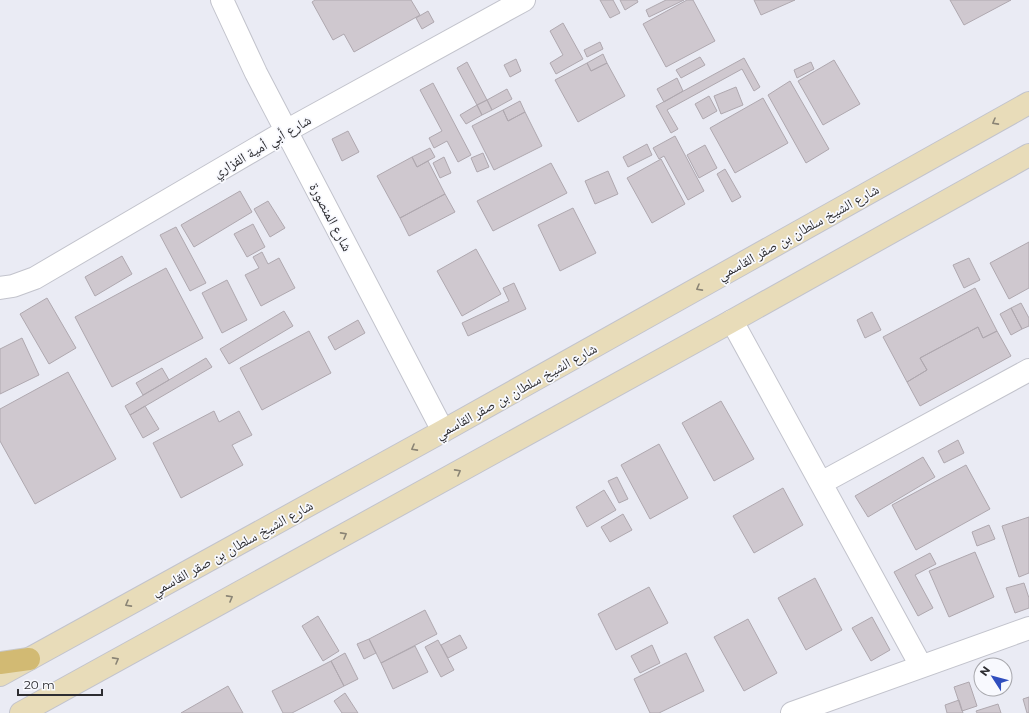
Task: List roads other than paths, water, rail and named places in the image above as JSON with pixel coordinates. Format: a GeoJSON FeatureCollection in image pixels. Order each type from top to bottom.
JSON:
{"type":"FeatureCollection","features":[{"type":"Feature","properties":{"kind":"main road","name":"شارع الشيخ سلطان بن صقر القاسمي"},"geometry":{"type":"LineString","coordinates":[[0,675],[443,431],[1029,103]]}},
{"type":"Feature","properties":{"kind":"main road"},"geometry":{"type":"LineString","coordinates":[[21,713],[732,321],[1029,155]]}},
{"type":"Feature","properties":{"kind":"main road"},"geometry":{"type":"LineString","coordinates":[[0,663],[29,659]]}},
{"type":"Feature","properties":{"kind":"street","name":"شارع المنصورة"},"geometry":{"type":"LineString","coordinates":[[222,0],[256,73],[286,132],[443,431]]}},
{"type":"Feature","properties":{"kind":"street","name":"شارع أبي أمية الفزاري"},"geometry":{"type":"LineString","coordinates":[[0,288],[13,286],[35,278],[286,132],[524,0]]}},
{"type":"Feature","properties":{"kind":"street"},"geometry":{"type":"LineString","coordinates":[[732,321],[921,666]]}},
{"type":"Feature","properties":{"kind":"street"},"geometry":{"type":"LineString","coordinates":[[821,483],[1029,370]]}},
{"type":"Feature","properties":{"kind":"street"},"geometry":{"type":"LineString","coordinates":[[792,713],[1029,628]]}}]}
